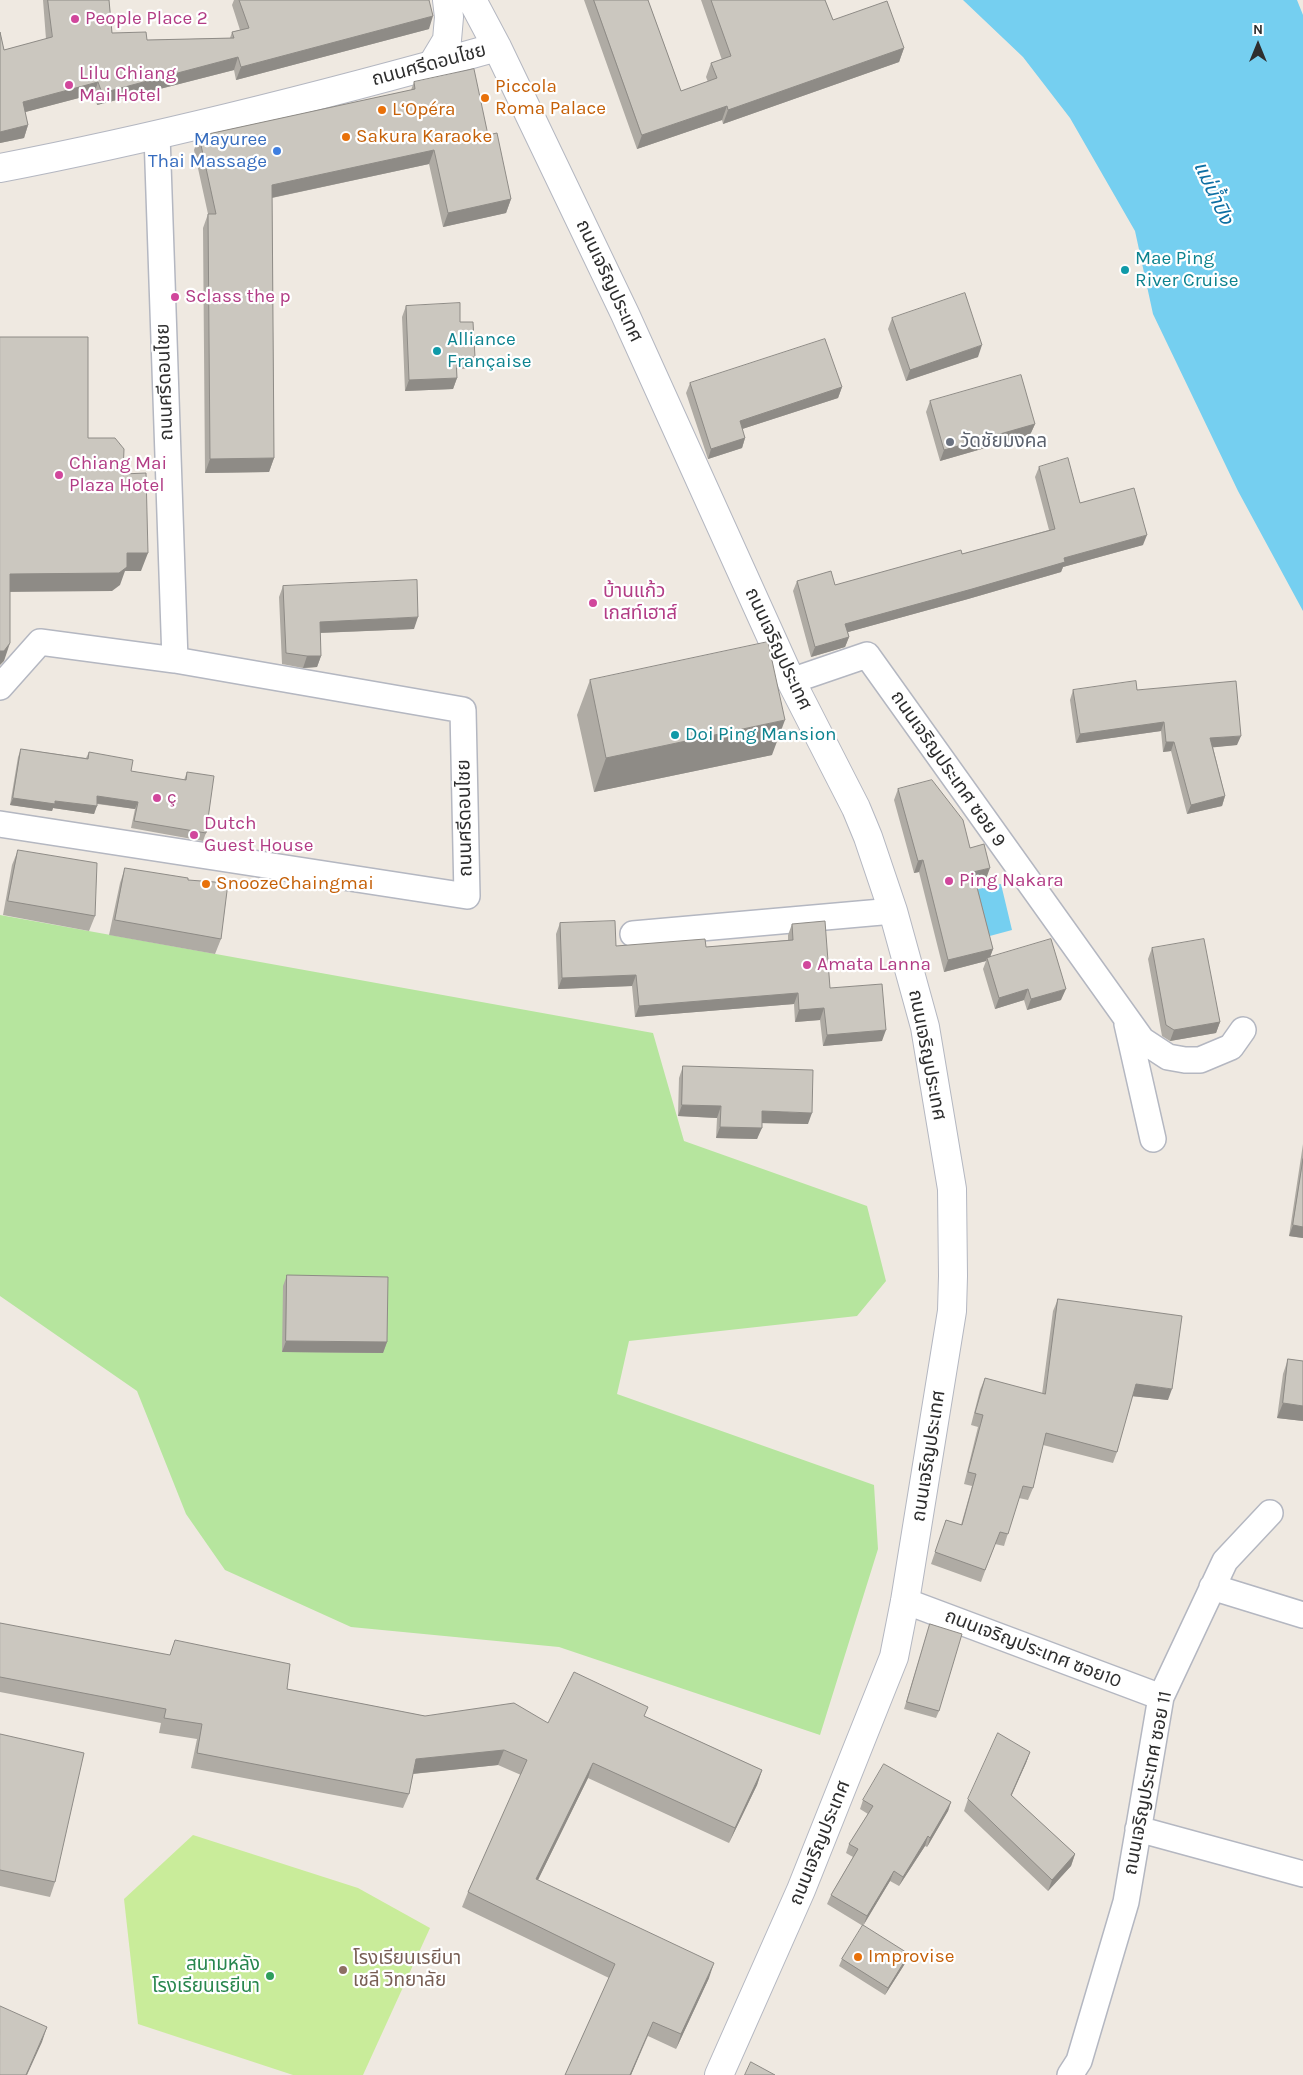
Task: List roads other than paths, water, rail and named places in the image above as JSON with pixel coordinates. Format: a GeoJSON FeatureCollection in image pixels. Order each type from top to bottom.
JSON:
{"type":"FeatureCollection","features":[{"type":"Feature","properties":{"kind":"street"},"geometry":{"type":"LineString","coordinates":[[432,65],[447,40],[449,17],[447,0]]}},
{"type":"Feature","properties":{"kind":"street","name":"ถนนเจริญประเทศ"},"geometry":{"type":"LineString","coordinates":[[472,0],[497,47],[625,314],[791,681],[856,808],[893,912],[925,1027],[952,1189],[952,1311],[905,1601],[894,1657],[789,1917],[719,2075]]}},
{"type":"Feature","properties":{"kind":"street","name":"ถนนศรีดอนไชย"},"geometry":{"type":"LineString","coordinates":[[0,168],[157,135],[497,47]]}},
{"type":"Feature","properties":{"kind":"street","name":"ถนนศรีดอนไชย"},"geometry":{"type":"LineString","coordinates":[[157,135],[175,660]]}},
{"type":"Feature","properties":{"kind":"street","name":"ถนนศรีดอนไชย"},"geometry":{"type":"LineString","coordinates":[[0,687],[40,642],[175,660],[463,710],[467,896],[0,824]]}},
{"type":"Feature","properties":{"kind":"street","name":"ถนนเจริญประเทศ ซอย 9"},"geometry":{"type":"LineString","coordinates":[[791,681],[868,655],[1127,1021]]}},
{"type":"Feature","properties":{"kind":"street"},"geometry":{"type":"LineString","coordinates":[[634,934],[893,912]]}},
{"type":"Feature","properties":{"kind":"street"},"geometry":{"type":"LineString","coordinates":[[1127,1021],[1142,1040],[1168,1057],[1185,1060],[1200,1060],[1218,1054],[1231,1047],[1243,1030]]}},
{"type":"Feature","properties":{"kind":"street"},"geometry":{"type":"LineString","coordinates":[[1127,1021],[1153,1139]]}},
{"type":"Feature","properties":{"kind":"street","name":"ถนนเจริญประเทศ ซอย 11"},"geometry":{"type":"LineString","coordinates":[[1070,2075],[1079,2061],[1126,1902],[1161,1697],[1225,1561],[1270,1513]]}},
{"type":"Feature","properties":{"kind":"street"},"geometry":{"type":"LineString","coordinates":[[1212,1587],[1303,1614]]}},
{"type":"Feature","properties":{"kind":"street","name":"ถนนเจริญประเทศ ซอย10"},"geometry":{"type":"LineString","coordinates":[[905,1601],[1161,1697]]}},
{"type":"Feature","properties":{"kind":"street"},"geometry":{"type":"LineString","coordinates":[[1138,1829],[1303,1874]]}},
{"type":"Feature","properties":{"kind":"water","name":"แม่น้ำปิง"},"geometry":{"type":"Polygon","coordinates":[[[963,0],[1297,0],[1303,15],[1303,611],[1238,491],[1153,314],[1135,231],[1070,118],[1023,57],[963,0]]]}},
{"type":"Feature","properties":{"kind":"water"},"geometry":{"type":"Polygon","coordinates":[[[1001,884],[1012,930],[986,937],[974,890],[1001,884]]]}},
{"type":"Feature","properties":{"kind":"place","name":"People Place 2"},"geometry":{"type":"Point","coordinates":[75,19]}},
{"type":"Feature","properties":{"kind":"place","name":"Lilu Chiang Mai Hotel"},"geometry":{"type":"Point","coordinates":[69,85]}},
{"type":"Feature","properties":{"kind":"place","name":"Piccola Roma Palace"},"geometry":{"type":"Point","coordinates":[485,98]}},
{"type":"Feature","properties":{"kind":"place","name":"L‘Opéra"},"geometry":{"type":"Point","coordinates":[382,110]}},
{"type":"Feature","properties":{"kind":"place","name":"Sakura Karaoke"},"geometry":{"type":"Point","coordinates":[346,137]}},
{"type":"Feature","properties":{"kind":"place","name":"Mayuree Thai Massage"},"geometry":{"type":"Point","coordinates":[277,151]}},
{"type":"Feature","properties":{"kind":"place","name":"Mae Ping River Cruise"},"geometry":{"type":"Point","coordinates":[1125,270]}},
{"type":"Feature","properties":{"kind":"place","name":"Sclass the p"},"geometry":{"type":"Point","coordinates":[175,297]}},
{"type":"Feature","properties":{"kind":"place","name":"Alliance Française"},"geometry":{"type":"Point","coordinates":[437,351]}},
{"type":"Feature","properties":{"kind":"place","name":"วัดชัยมงคล"},"geometry":{"type":"Point","coordinates":[950,442]}},
{"type":"Feature","properties":{"kind":"place","name":"Chiang Mai Plaza Hotel"},"geometry":{"type":"Point","coordinates":[59,475]}},
{"type":"Feature","properties":{"kind":"place","name":"บ้านแก้ว เกสท์เฮาส์"},"geometry":{"type":"Point","coordinates":[593,603]}},
{"type":"Feature","properties":{"kind":"place","name":"Doi Ping Mansion"},"geometry":{"type":"Point","coordinates":[675,735]}},
{"type":"Feature","properties":{"kind":"place","name":"ç"},"geometry":{"type":"Point","coordinates":[157,798]}},
{"type":"Feature","properties":{"kind":"place","name":"Dutch Guest House"},"geometry":{"type":"Point","coordinates":[194,835]}},
{"type":"Feature","properties":{"kind":"place","name":"Ping Nakara"},"geometry":{"type":"Point","coordinates":[949,881]}},
{"type":"Feature","properties":{"kind":"place","name":"SnoozeChaingmai"},"geometry":{"type":"Point","coordinates":[206,884]}},
{"type":"Feature","properties":{"kind":"place","name":"Amata Lanna"},"geometry":{"type":"Point","coordinates":[807,965]}},
{"type":"Feature","properties":{"kind":"place","name":"Improvise"},"geometry":{"type":"Point","coordinates":[858,1957]}},
{"type":"Feature","properties":{"kind":"place","name":"โรงเรียนเรยีนา เชลี วิทยาลัย"},"geometry":{"type":"Point","coordinates":[343,1970]}},
{"type":"Feature","properties":{"kind":"place","name":"สนามหลัง โรงเรียนเรยีนา"},"geometry":{"type":"Point","coordinates":[270,1976]}}]}
